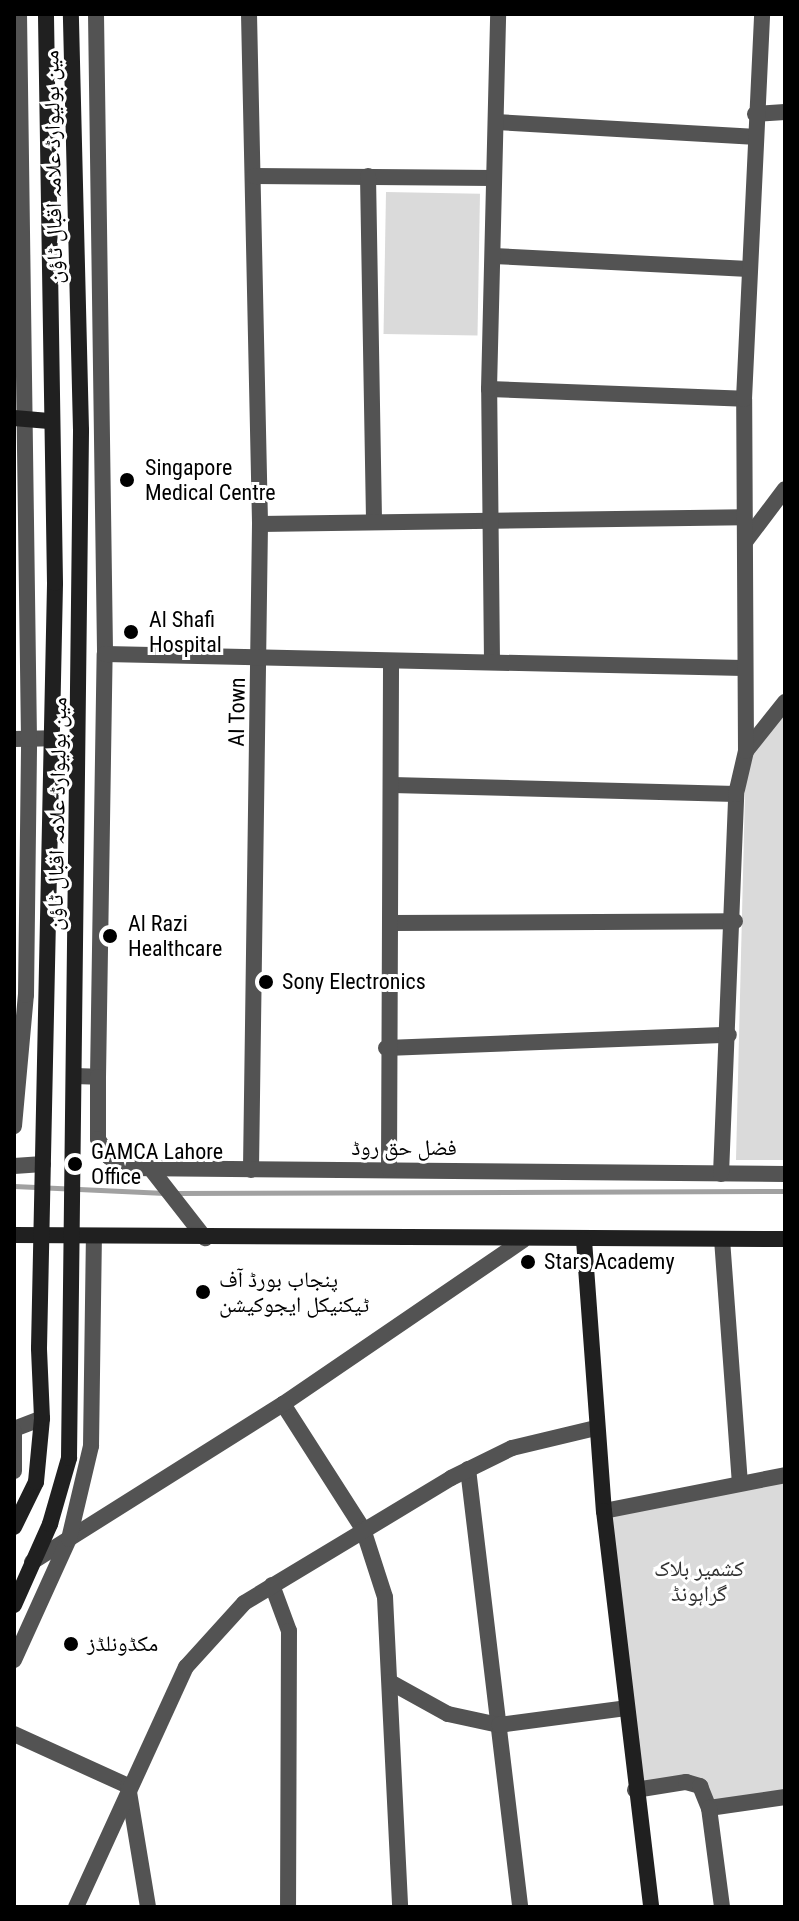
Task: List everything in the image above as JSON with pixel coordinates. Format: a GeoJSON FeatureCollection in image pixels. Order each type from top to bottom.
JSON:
{"type":"FeatureCollection","features":[{"type":"Feature","properties":{"kind":"main road","name":"مین بولیوارڈ علامہ اقبال ٹاؤن"},"geometry":{"type":"LineString","coordinates":[[41,1236],[53,738],[46,14]]}},
{"type":"Feature","properties":{"kind":"main road","name":"مین بولیوارڈ علامہ اقبال ٹاؤن"},"geometry":{"type":"LineString","coordinates":[[14,1605],[69,1458],[75,1228],[81,430],[71,14]]}},
{"type":"Feature","properties":{"kind":"main road"},"geometry":{"type":"LineString","coordinates":[[20,418],[52,421]]}},
{"type":"Feature","properties":{"kind":"main road"},"geometry":{"type":"LineString","coordinates":[[14,1235],[41,1236],[75,1228],[94,1236],[205,1238],[785,1239]]}},
{"type":"Feature","properties":{"kind":"main road"},"geometry":{"type":"LineString","coordinates":[[14,1527],[36,1482],[42,1418],[41,1236]]}},
{"type":"Feature","properties":{"kind":"main road"},"geometry":{"type":"LineString","coordinates":[[584,1240],[604,1511],[651,1907]]}},
{"type":"Feature","properties":{"kind":"street"},"geometry":{"type":"LineString","coordinates":[[14,1126],[20,995],[22,739],[19,14]]}},
{"type":"Feature","properties":{"kind":"street","name":"فضل حق روڈ"},"geometry":{"type":"LineString","coordinates":[[96,14],[105,654],[97,1129],[102,1149],[119,1164],[151,1169],[785,1174]]}},
{"type":"Feature","properties":{"kind":"street","name":"AI Town"},"geometry":{"type":"LineString","coordinates":[[249,14],[260,524],[251,1170]]}},
{"type":"Feature","properties":{"kind":"street"},"geometry":{"type":"LineString","coordinates":[[492,661],[494,524],[489,389],[498,14]]}},
{"type":"Feature","properties":{"kind":"street"},"geometry":{"type":"LineString","coordinates":[[721,1174],[735,921],[736,794],[746,751],[744,399],[753,137],[762,14]]}},
{"type":"Feature","properties":{"kind":"street"},"geometry":{"type":"LineString","coordinates":[[755,114],[785,112]]}},
{"type":"Feature","properties":{"kind":"street"},"geometry":{"type":"LineString","coordinates":[[496,122],[753,137]]}},
{"type":"Feature","properties":{"kind":"street"},"geometry":{"type":"LineString","coordinates":[[254,176],[494,178]]}},
{"type":"Feature","properties":{"kind":"street"},"geometry":{"type":"LineString","coordinates":[[368,176],[374,521]]}},
{"type":"Feature","properties":{"kind":"street"},"geometry":{"type":"LineString","coordinates":[[493,256],[749,269]]}},
{"type":"Feature","properties":{"kind":"street"},"geometry":{"type":"LineString","coordinates":[[489,389],[744,399]]}},
{"type":"Feature","properties":{"kind":"street"},"geometry":{"type":"LineString","coordinates":[[745,542],[785,489]]}},
{"type":"Feature","properties":{"kind":"street"},"geometry":{"type":"LineString","coordinates":[[260,524],[374,521],[494,524],[743,517]]}},
{"type":"Feature","properties":{"kind":"street"},"geometry":{"type":"LineString","coordinates":[[105,654],[260,660],[492,661],[744,668]]}},
{"type":"Feature","properties":{"kind":"street"},"geometry":{"type":"LineString","coordinates":[[389,1169],[386,1048],[391,923],[391,661]]}},
{"type":"Feature","properties":{"kind":"street"},"geometry":{"type":"LineString","coordinates":[[746,751],[785,702]]}},
{"type":"Feature","properties":{"kind":"street"},"geometry":{"type":"LineString","coordinates":[[22,739],[53,738]]}},
{"type":"Feature","properties":{"kind":"street"},"geometry":{"type":"LineString","coordinates":[[392,785],[736,794]]}},
{"type":"Feature","properties":{"kind":"street"},"geometry":{"type":"LineString","coordinates":[[391,923],[735,921]]}},
{"type":"Feature","properties":{"kind":"street"},"geometry":{"type":"LineString","coordinates":[[386,1048],[729,1035]]}},
{"type":"Feature","properties":{"kind":"street"},"geometry":{"type":"LineString","coordinates":[[74,1076],[98,1077]]}},
{"type":"Feature","properties":{"kind":"street"},"geometry":{"type":"LineString","coordinates":[[14,1166],[43,1170]]}},
{"type":"Feature","properties":{"kind":"street"},"geometry":{"type":"LineString","coordinates":[[151,1169],[205,1238]]}},
{"type":"Feature","properties":{"kind":"street"},"geometry":{"type":"LineString","coordinates":[[14,1660],[69,1539],[91,1446],[94,1236]]}},
{"type":"Feature","properties":{"kind":"street"},"geometry":{"type":"LineString","coordinates":[[722,1239],[740,1483]]}},
{"type":"Feature","properties":{"kind":"street"},"geometry":{"type":"LineString","coordinates":[[32,1562],[283,1404],[523,1240]]}},
{"type":"Feature","properties":{"kind":"street"},"geometry":{"type":"LineString","coordinates":[[283,1404],[363,1529],[385,1597],[400,1907]]}},
{"type":"Feature","properties":{"kind":"street"},"geometry":{"type":"LineString","coordinates":[[14,1471],[14,1430],[42,1418]]}},
{"type":"Feature","properties":{"kind":"street"},"geometry":{"type":"LineString","coordinates":[[76,1907],[128,1786],[186,1667],[244,1603],[363,1529],[468,1469],[512,1448],[596,1428]]}},
{"type":"Feature","properties":{"kind":"street"},"geometry":{"type":"LineString","coordinates":[[468,1469],[520,1907]]}},
{"type":"Feature","properties":{"kind":"street"},"geometry":{"type":"LineString","coordinates":[[604,1511],[785,1475]]}},
{"type":"Feature","properties":{"kind":"street"},"geometry":{"type":"LineString","coordinates":[[272,1585],[289,1631],[288,1907]]}},
{"type":"Feature","properties":{"kind":"street"},"geometry":{"type":"LineString","coordinates":[[390,1682],[448,1714],[499,1725],[626,1708]]}},
{"type":"Feature","properties":{"kind":"street"},"geometry":{"type":"LineString","coordinates":[[14,1734],[128,1786]]}},
{"type":"Feature","properties":{"kind":"street"},"geometry":{"type":"LineString","coordinates":[[635,1790],[686,1782],[700,1786],[709,1808],[722,1907]]}},
{"type":"Feature","properties":{"kind":"street"},"geometry":{"type":"LineString","coordinates":[[128,1786],[148,1907]]}},
{"type":"Feature","properties":{"kind":"street"},"geometry":{"type":"LineString","coordinates":[[709,1808],[785,1797]]}},
{"type":"Feature","properties":{"kind":"green space"},"geometry":{"type":"Polygon","coordinates":[[[386,192],[480,194],[478,336],[384,334],[386,192]]]}},
{"type":"Feature","properties":{"kind":"green space"},"geometry":{"type":"Polygon","coordinates":[[[785,702],[785,1160],[736,1160],[746,751],[785,702]]]}},
{"type":"Feature","properties":{"kind":"green space","name":"کشمیر بلاک ﮔﺮﺍﮨﻮﻧﮉ"},"geometry":{"type":"Polygon","coordinates":[[[785,1475],[785,1797],[709,1808],[700,1786],[635,1790],[604,1511],[785,1475]]]}},
{"type":"Feature","properties":{"kind":"waterway"},"geometry":{"type":"LineString","coordinates":[[14,1186],[165,1193]]}},
{"type":"Feature","properties":{"kind":"waterway"},"geometry":{"type":"LineString","coordinates":[[175,1193],[785,1191]]}},
{"type":"Feature","properties":{"kind":"place","name":"Singapore Medical Centre"},"geometry":{"type":"Point","coordinates":[127,480]}},
{"type":"Feature","properties":{"kind":"place","name":"Al Shafi Hospital"},"geometry":{"type":"Point","coordinates":[131,632]}},
{"type":"Feature","properties":{"kind":"place","name":"Al Razi Healthcare"},"geometry":{"type":"Point","coordinates":[110,936]}},
{"type":"Feature","properties":{"kind":"place","name":"Sony Electronics"},"geometry":{"type":"Point","coordinates":[266,982]}},
{"type":"Feature","properties":{"kind":"place","name":"GAMCA Lahore Office"},"geometry":{"type":"Point","coordinates":[75,1164]}},
{"type":"Feature","properties":{"kind":"place","name":"Stars Academy"},"geometry":{"type":"Point","coordinates":[528,1262]}},
{"type":"Feature","properties":{"kind":"place","name":"پنجاب بورڈ آف ٹیکنیکل ایجوکیشن"},"geometry":{"type":"Point","coordinates":[203,1292]}},
{"type":"Feature","properties":{"kind":"place","name":"مکڈونلڈز"},"geometry":{"type":"Point","coordinates":[71,1644]}}]}
